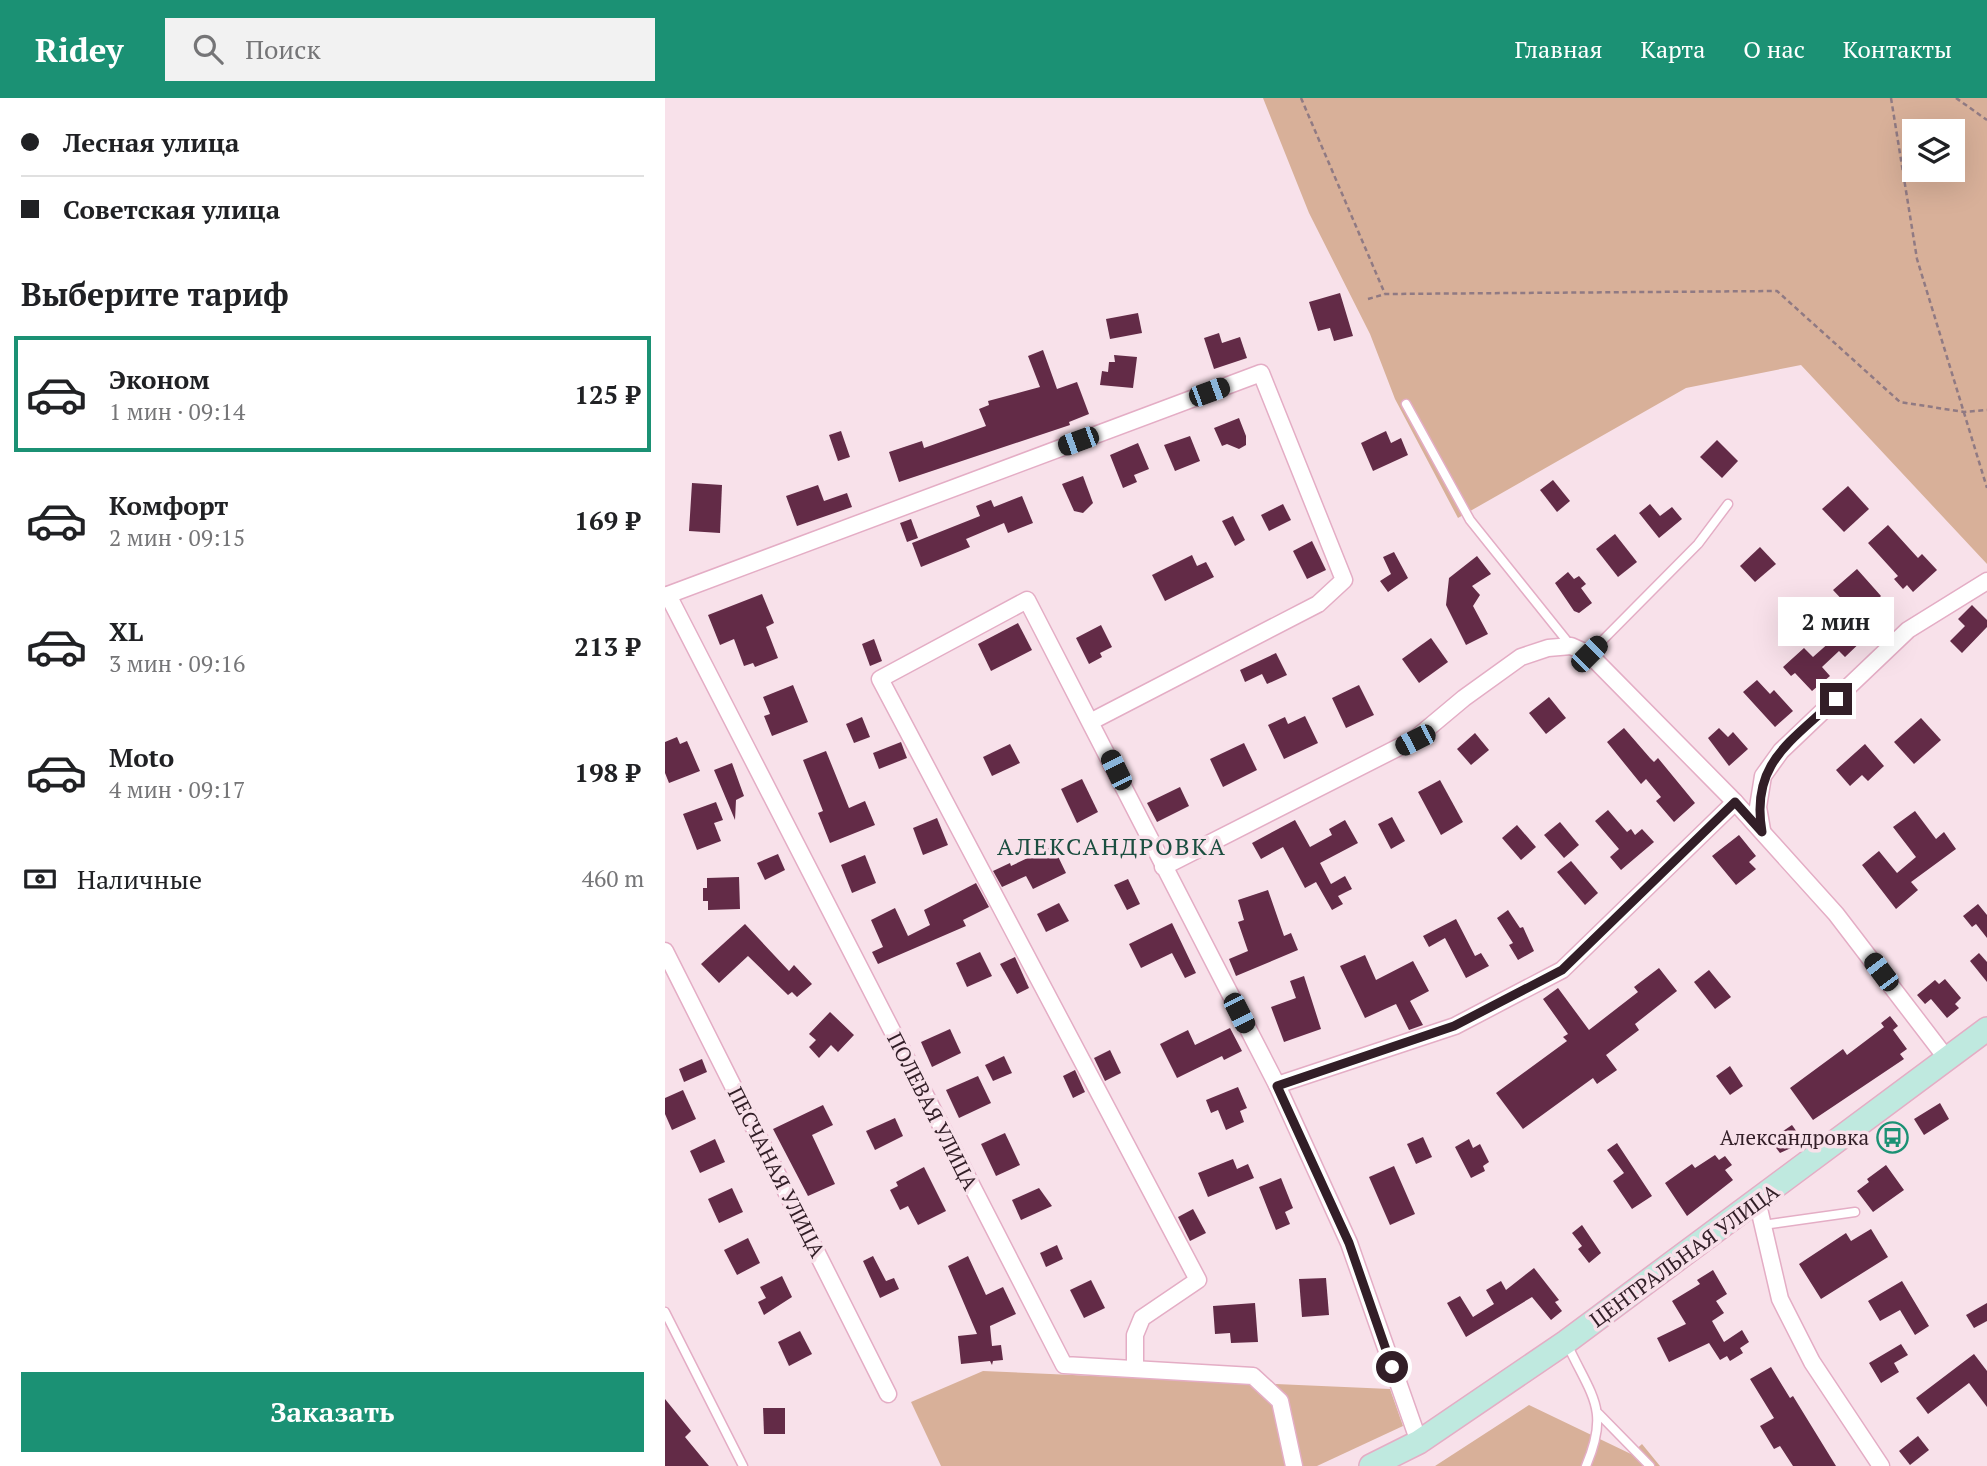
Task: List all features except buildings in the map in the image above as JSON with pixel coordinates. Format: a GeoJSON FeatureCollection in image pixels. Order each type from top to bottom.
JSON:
{"type":"FeatureCollection","features":[{"type":"Feature","properties":{"kind":"main road","name":"ЦЕНТРАЛЬНАЯ УЛИЦА"},"geometry":{"type":"LineString","coordinates":[[1371,1466],[1419,1442],[1566,1342],[1987,1029]]}},
{"type":"Feature","properties":{"kind":"street"},"geometry":{"type":"LineString","coordinates":[[667,596],[1261,373],[1344,580],[1318,604],[1092,721]]}},
{"type":"Feature","properties":{"kind":"street"},"geometry":{"type":"LineString","coordinates":[[1762,832],[1758,807],[1763,776],[1781,751],[1908,630],[1987,582]]}},
{"type":"Feature","properties":{"kind":"street","name":"ПОЛЕВАЯ УЛИЦА"},"geometry":{"type":"LineString","coordinates":[[667,596],[1064,1365],[1253,1376],[1280,1401],[1294,1466]]}},
{"type":"Feature","properties":{"kind":"street"},"geometry":{"type":"LineString","coordinates":[[1135,1368],[1135,1335],[1142,1318],[1198,1280],[880,679],[1027,600],[1092,721],[1163,867],[1277,1086],[1349,1243],[1419,1442]]}},
{"type":"Feature","properties":{"kind":"street"},"geometry":{"type":"LineString","coordinates":[[1163,867],[1415,740],[1464,698],[1521,657],[1548,648],[1571,646],[1589,654],[1735,802],[1836,914],[1947,1059]]}},
{"type":"Feature","properties":{"kind":"street"},"geometry":{"type":"LineString","coordinates":[[1277,1086],[1454,1026],[1562,970],[1735,802]]}},
{"type":"Feature","properties":{"kind":"street","name":"ПЕСЧАНАЯ УЛИЦА"},"geometry":{"type":"LineString","coordinates":[[665,951],[888,1394]]}},
{"type":"Feature","properties":{"kind":"street"},"geometry":{"type":"LineString","coordinates":[[1757,1200],[1780,1298],[1812,1362],[1881,1466]]}},
{"type":"Feature","properties":{"kind":"lane"},"geometry":{"type":"LineString","coordinates":[[1406,404],[1470,520],[1571,646]]}},
{"type":"Feature","properties":{"kind":"lane"},"geometry":{"type":"LineString","coordinates":[[1589,654],[1698,544],[1728,504]]}},
{"type":"Feature","properties":{"kind":"lane"},"geometry":{"type":"LineString","coordinates":[[1763,1225],[1855,1212]]}},
{"type":"Feature","properties":{"kind":"lane"},"geometry":{"type":"LineString","coordinates":[[665,1312],[743,1466]]}},
{"type":"Feature","properties":{"kind":"lane"},"geometry":{"type":"LineString","coordinates":[[1566,1342],[1599,1414],[1650,1466]]}},
{"type":"Feature","properties":{"kind":"lane"},"geometry":{"type":"LineString","coordinates":[[1586,1466],[1598,1438],[1599,1414]]}},
{"type":"Feature","properties":{"kind":"path"},"geometry":{"type":"LineString","coordinates":[[1301,98],[1385,294]]}},
{"type":"Feature","properties":{"kind":"path"},"geometry":{"type":"LineString","coordinates":[[1891,98],[1917,259],[1987,488]]}},
{"type":"Feature","properties":{"kind":"path"},"geometry":{"type":"LineString","coordinates":[[1956,98],[1987,120]]}},
{"type":"Feature","properties":{"kind":"path"},"geometry":{"type":"LineString","coordinates":[[1368,299],[1385,294],[1777,291],[1900,402],[1964,412],[1987,410]]}},
{"type":"Feature","properties":{"kind":"shaded area"},"geometry":{"type":"Polygon","coordinates":[[[1263,98],[1987,98],[1987,564],[1801,365],[1686,388],[1458,518],[1395,399],[1370,334],[1309,213],[1263,98]]]}},
{"type":"Feature","properties":{"kind":"shaded area"},"geometry":{"type":"Polygon","coordinates":[[[983,1371],[1390,1389],[1403,1426],[1317,1466],[941,1466],[911,1402],[983,1371]]]}},
{"type":"Feature","properties":{"kind":"shaded area"},"geometry":{"type":"Polygon","coordinates":[[[1529,1405],[1631,1454],[1642,1444],[1660,1466],[1435,1466],[1529,1405]]]}},
{"type":"Feature","properties":{"kind":"place","name":"Александровка"},"geometry":{"type":"Point","coordinates":[1892,1137]}},
{"type":"Feature","properties":{"kind":"district","name":"АЛЕКСАНДРОВКА"},"geometry":{"type":"Point","coordinates":[1112,846]}},
{"type":"Feature","properties":{"kind":"route"},"geometry":{"type":"LineString","coordinates":[[1392,1367],[1349,1243],[1277,1086],[1454,1026],[1562,970],[1638,893],[1735,802],[1762,832],[1758,807],[1763,776],[1781,751],[1836,699]]}}]}
